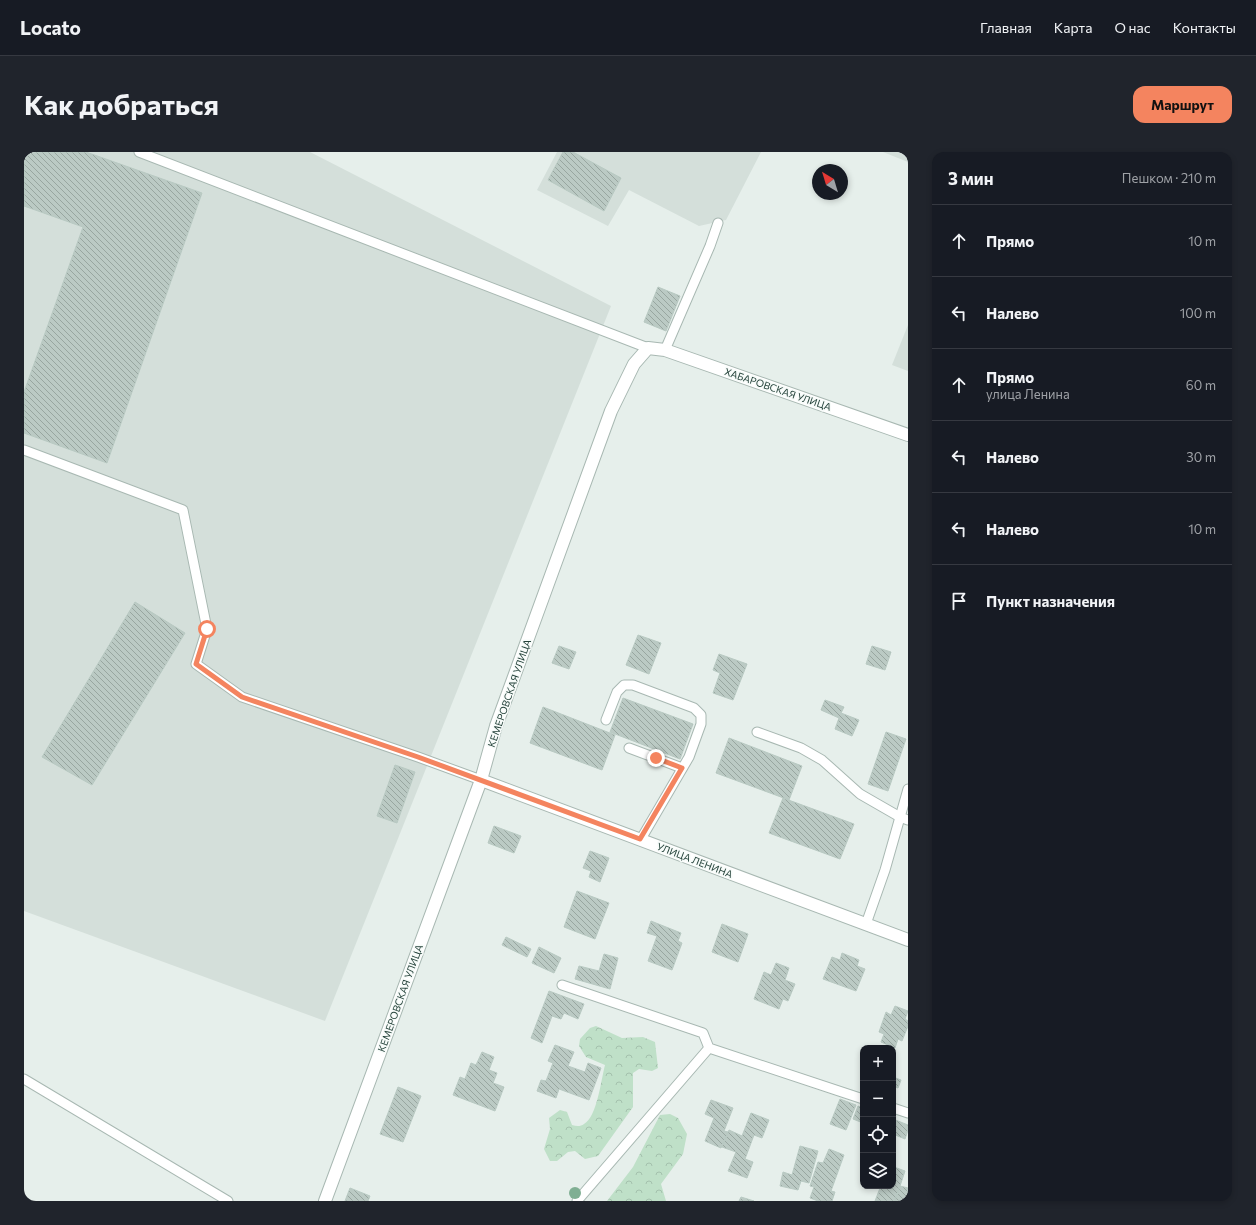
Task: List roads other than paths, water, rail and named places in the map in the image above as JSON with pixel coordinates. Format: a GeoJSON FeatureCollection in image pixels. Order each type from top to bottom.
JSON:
{"type":"FeatureCollection","features":[{"type":"Feature","properties":{"kind":"street","name":"ХАБАРОВСКАЯ УЛИЦА"},"geometry":{"type":"LineString","coordinates":[[648,348],[665,350],[908,435]]}},
{"type":"Feature","properties":{"kind":"street","name":"КЕМЕРОВСКАЯ УЛИЦА"},"geometry":{"type":"LineString","coordinates":[[325,1201],[481,780],[496,726],[611,411],[634,364],[648,348]]}},
{"type":"Feature","properties":{"kind":"street","name":"УЛИЦА ЛЕНИНА"},"geometry":{"type":"LineString","coordinates":[[481,780],[908,940]]}},
{"type":"Feature","properties":{"kind":"lane"},"geometry":{"type":"LineString","coordinates":[[138,152],[648,348]]}},
{"type":"Feature","properties":{"kind":"lane"},"geometry":{"type":"LineString","coordinates":[[665,350],[710,246],[718,222]]}},
{"type":"Feature","properties":{"kind":"lane"},"geometry":{"type":"LineString","coordinates":[[24,450],[184,510],[207,629],[196,664],[242,697],[481,780]]}},
{"type":"Feature","properties":{"kind":"lane"},"geometry":{"type":"LineString","coordinates":[[606,720],[617,692],[624,685],[633,685],[694,708],[701,714],[701,724],[689,757],[640,839]]}},
{"type":"Feature","properties":{"kind":"lane"},"geometry":{"type":"LineString","coordinates":[[757,732],[801,748],[822,760],[860,794],[904,818]]}},
{"type":"Feature","properties":{"kind":"lane"},"geometry":{"type":"LineString","coordinates":[[629,748],[682,768]]}},
{"type":"Feature","properties":{"kind":"lane"},"geometry":{"type":"LineString","coordinates":[[866,924],[904,818],[908,789]]}},
{"type":"Feature","properties":{"kind":"lane"},"geometry":{"type":"LineString","coordinates":[[562,985],[703,1033],[709,1048]]}},
{"type":"Feature","properties":{"kind":"lane"},"geometry":{"type":"LineString","coordinates":[[709,1048],[860,1097]]}},
{"type":"Feature","properties":{"kind":"lane"},"geometry":{"type":"LineString","coordinates":[[577,1201],[709,1048]]}},
{"type":"Feature","properties":{"kind":"lane"},"geometry":{"type":"LineString","coordinates":[[24,1079],[228,1201]]}},
{"type":"Feature","properties":{"kind":"lane"},"geometry":{"type":"LineString","coordinates":[[896,1109],[908,1113]]}}]}
